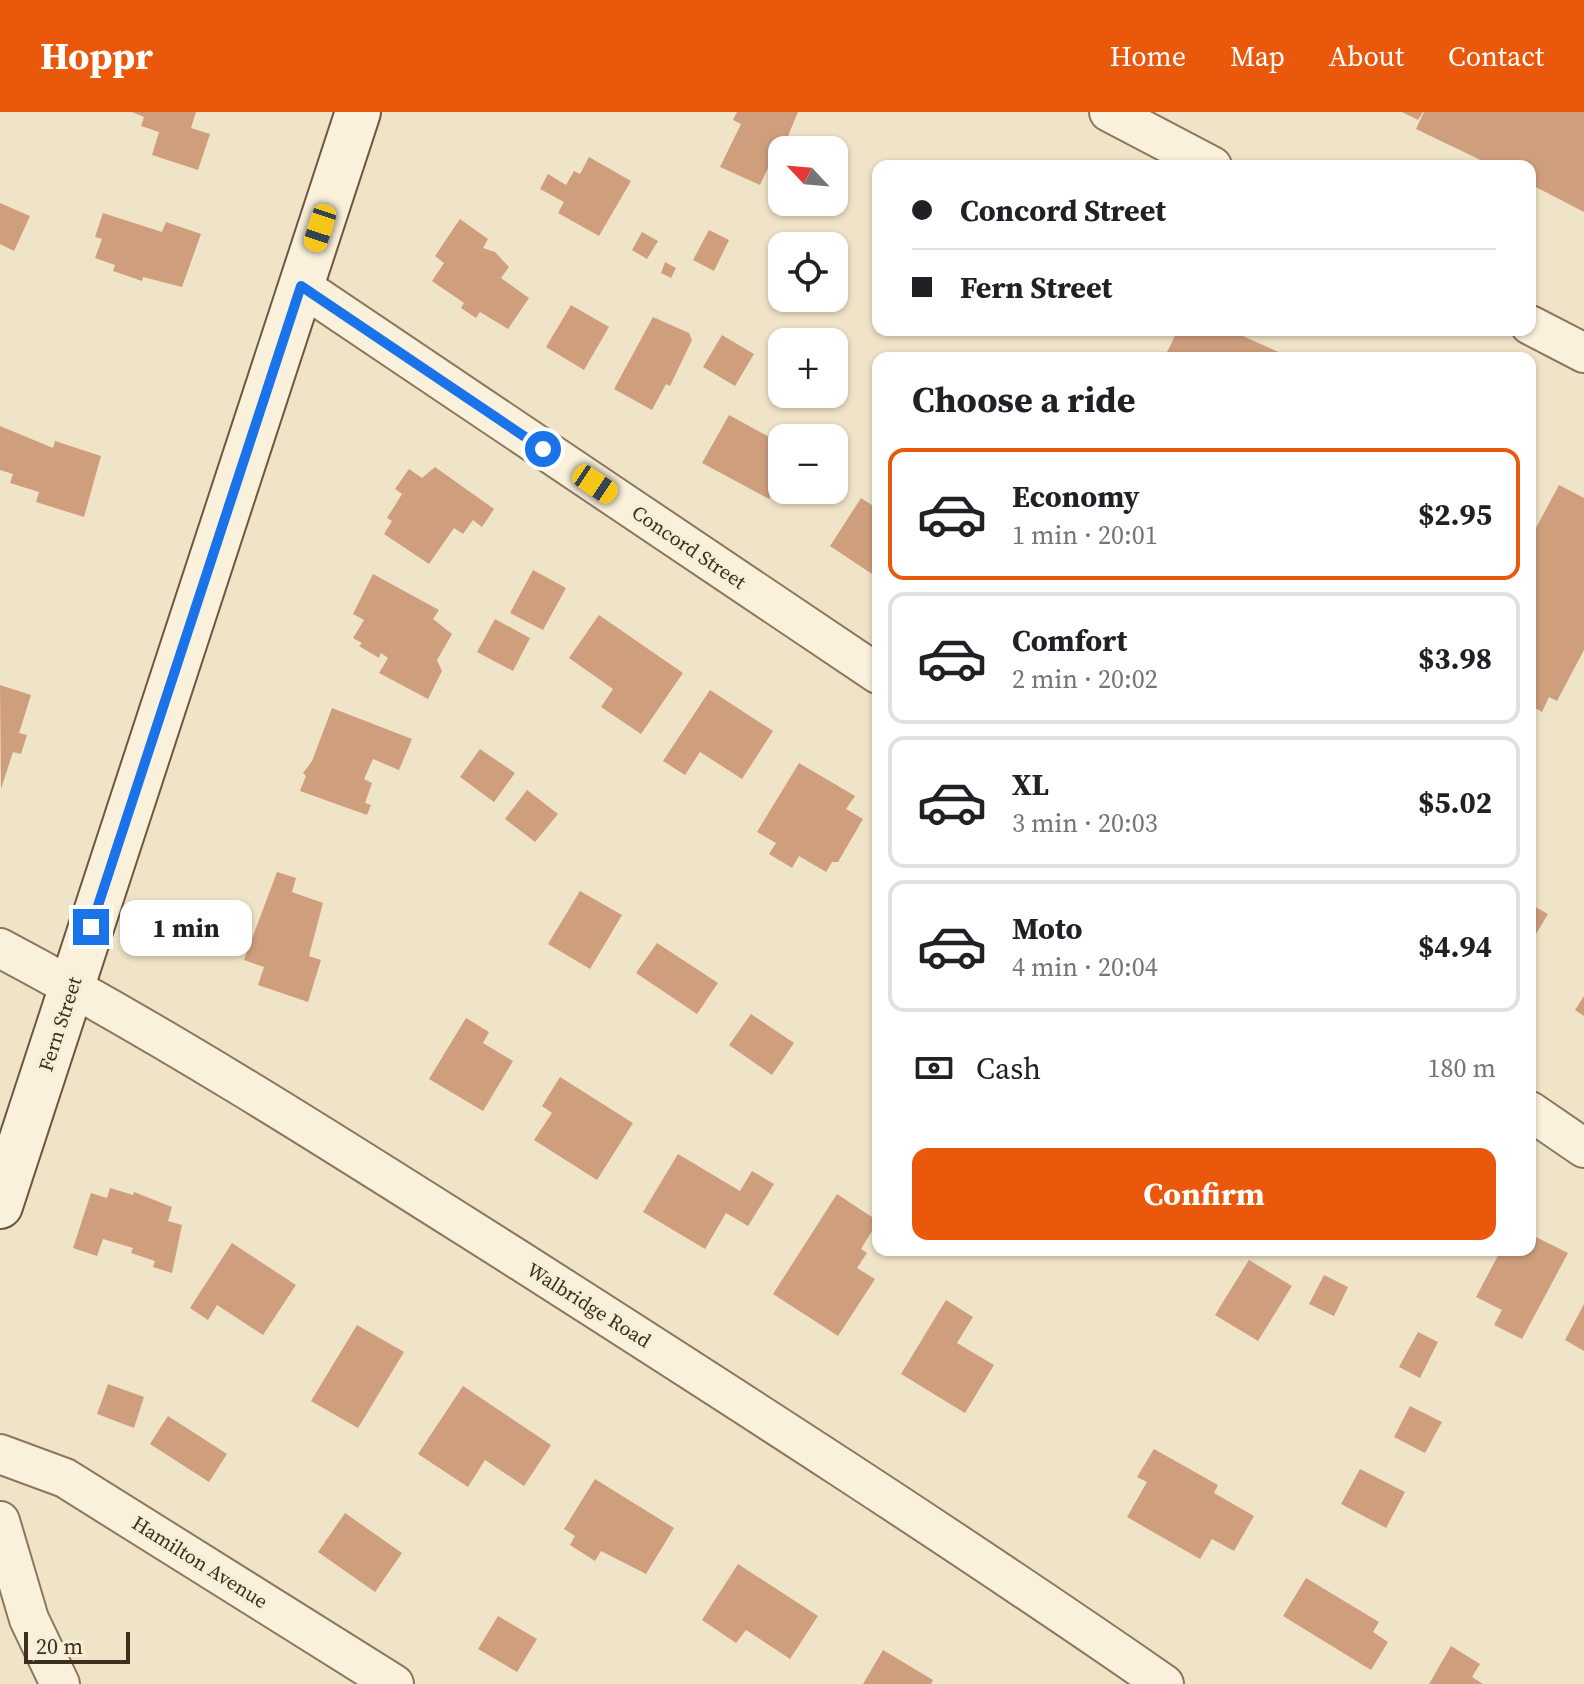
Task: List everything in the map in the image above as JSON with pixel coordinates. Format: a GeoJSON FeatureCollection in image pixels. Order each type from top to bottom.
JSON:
{"type":"FeatureCollection","features":[{"type":"Feature","properties":{"kind":"street","name":"Fern Street"},"geometry":{"type":"LineString","coordinates":[[0,1206],[358,112]]}},
{"type":"Feature","properties":{"kind":"street"},"geometry":{"type":"LineString","coordinates":[[1109,112],[1201,160]]}},
{"type":"Feature","properties":{"kind":"street","name":"Concord Street"},"geometry":{"type":"LineString","coordinates":[[301,286],[872,670]]}},
{"type":"Feature","properties":{"kind":"street"},"geometry":{"type":"LineString","coordinates":[[1536,328],[1584,353]]}},
{"type":"Feature","properties":{"kind":"street","name":"Walbridge Road"},"geometry":{"type":"LineString","coordinates":[[0,948],[72,986],[434,1207],[814,1448],[1164,1684]]}},
{"type":"Feature","properties":{"kind":"street"},"geometry":{"type":"LineString","coordinates":[[1536,1115],[1584,1148]]}},
{"type":"Feature","properties":{"kind":"street","name":"Hamilton Avenue"},"geometry":{"type":"LineString","coordinates":[[0,1454],[65,1478],[394,1684]]}},
{"type":"Feature","properties":{"kind":"street"},"geometry":{"type":"LineString","coordinates":[[0,1521],[29,1619],[60,1684]]}},
{"type":"Feature","properties":{"kind":"building"},"geometry":{"type":"Polygon","coordinates":[[[132,112],[196,112],[191,128],[210,134],[198,170],[152,155],[159,132],[141,126],[144,117],[132,112]]]}},
{"type":"Feature","properties":{"kind":"building"},"geometry":{"type":"Polygon","coordinates":[[[737,112],[798,112],[788,136],[768,136],[768,168],[760,185],[720,167],[741,124],[733,120],[737,112]]]}},
{"type":"Feature","properties":{"kind":"building"},"geometry":{"type":"Polygon","coordinates":[[[1402,112],[1423,112],[1418,120],[1402,112]]]}},
{"type":"Feature","properties":{"kind":"building"},"geometry":{"type":"Polygon","coordinates":[[[1424,112],[1584,112],[1584,212],[1536,187],[1536,160],[1481,160],[1416,129],[1424,112]]]}},
{"type":"Feature","properties":{"kind":"building"},"geometry":{"type":"Polygon","coordinates":[[[589,157],[631,181],[599,236],[558,213],[564,202],[540,189],[548,174],[566,185],[574,171],[580,174],[589,157]]]}},
{"type":"Feature","properties":{"kind":"building"},"geometry":{"type":"Polygon","coordinates":[[[0,203],[30,216],[14,251],[0,244],[0,203]]]}},
{"type":"Feature","properties":{"kind":"building"},"geometry":{"type":"Polygon","coordinates":[[[103,213],[162,232],[166,222],[201,234],[182,287],[143,277],[142,281],[113,271],[115,265],[95,258],[102,239],[95,237],[103,213]]]}},
{"type":"Feature","properties":{"kind":"building"},"geometry":{"type":"Polygon","coordinates":[[[460,219],[488,239],[483,248],[495,252],[509,267],[501,278],[529,298],[508,329],[480,312],[476,318],[461,308],[464,303],[432,281],[444,263],[435,256],[460,219]]]}},
{"type":"Feature","properties":{"kind":"building"},"geometry":{"type":"Polygon","coordinates":[[[709,230],[729,240],[714,271],[693,260],[709,230]]]}},
{"type":"Feature","properties":{"kind":"building"},"geometry":{"type":"Polygon","coordinates":[[[642,232],[658,241],[647,259],[632,250],[642,232]]]}},
{"type":"Feature","properties":{"kind":"building"},"geometry":{"type":"Polygon","coordinates":[[[665,262],[676,268],[671,278],[661,273],[665,262]]]}},
{"type":"Feature","properties":{"kind":"building"},"geometry":{"type":"Polygon","coordinates":[[[571,305],[609,327],[584,370],[546,347],[571,305]]]}},
{"type":"Feature","properties":{"kind":"building"},"geometry":{"type":"Polygon","coordinates":[[[653,317],[689,333],[692,340],[670,386],[666,384],[652,410],[614,389],[653,317]]]}},
{"type":"Feature","properties":{"kind":"building"},"geometry":{"type":"Polygon","coordinates":[[[722,335],[754,354],[735,386],[703,367],[722,335]]]}},
{"type":"Feature","properties":{"kind":"building"},"geometry":{"type":"Polygon","coordinates":[[[1175,336],[1242,336],[1278,352],[1167,352],[1175,336]]]}},
{"type":"Feature","properties":{"kind":"building"},"geometry":{"type":"Polygon","coordinates":[[[729,415],[768,436],[768,498],[702,463],[729,415]]]}},
{"type":"Feature","properties":{"kind":"building"},"geometry":{"type":"Polygon","coordinates":[[[0,426],[53,448],[55,441],[101,456],[84,517],[36,502],[39,492],[10,483],[13,474],[0,470],[0,426]]]}},
{"type":"Feature","properties":{"kind":"building"},"geometry":{"type":"Polygon","coordinates":[[[435,467],[494,509],[482,527],[473,520],[463,534],[454,528],[429,564],[384,534],[392,521],[387,518],[402,494],[395,489],[409,469],[422,478],[435,467]]]}},
{"type":"Feature","properties":{"kind":"building"},"geometry":{"type":"Polygon","coordinates":[[[1559,485],[1584,498],[1584,650],[1557,701],[1549,697],[1542,712],[1536,708],[1536,528],[1559,485]]]}},
{"type":"Feature","properties":{"kind":"building"},"geometry":{"type":"Polygon","coordinates":[[[861,498],[872,505],[872,574],[830,546],[861,498]]]}},
{"type":"Feature","properties":{"kind":"building"},"geometry":{"type":"Polygon","coordinates":[[[533,570],[566,588],[543,630],[510,613],[533,570]]]}},
{"type":"Feature","properties":{"kind":"building"},"geometry":{"type":"Polygon","coordinates":[[[373,574],[439,610],[433,619],[452,634],[437,660],[442,671],[428,699],[379,673],[388,658],[381,653],[379,658],[359,646],[362,643],[353,638],[364,620],[353,614],[373,574]]]}},
{"type":"Feature","properties":{"kind":"building"},"geometry":{"type":"Polygon","coordinates":[[[599,615],[683,673],[641,734],[601,707],[613,689],[569,658],[599,615]]]}},
{"type":"Feature","properties":{"kind":"building"},"geometry":{"type":"Polygon","coordinates":[[[495,619],[530,638],[513,671],[477,652],[495,619]]]}},
{"type":"Feature","properties":{"kind":"building"},"geometry":{"type":"Polygon","coordinates":[[[0,685],[31,695],[19,733],[27,735],[21,754],[13,752],[1,789],[0,685]]]}},
{"type":"Feature","properties":{"kind":"building"},"geometry":{"type":"Polygon","coordinates":[[[710,690],[773,731],[742,779],[700,752],[685,775],[663,761],[710,690]]]}},
{"type":"Feature","properties":{"kind":"building"},"geometry":{"type":"Polygon","coordinates":[[[332,708],[412,739],[399,770],[373,759],[364,779],[372,783],[365,803],[371,805],[367,815],[300,791],[306,776],[303,773],[312,761],[332,708]]]}},
{"type":"Feature","properties":{"kind":"building"},"geometry":{"type":"Polygon","coordinates":[[[480,749],[515,773],[494,802],[460,777],[480,749]]]}},
{"type":"Feature","properties":{"kind":"building"},"geometry":{"type":"Polygon","coordinates":[[[799,763],[855,796],[846,809],[863,819],[838,862],[832,862],[826,872],[799,856],[792,868],[769,854],[776,843],[757,832],[799,763]]]}},
{"type":"Feature","properties":{"kind":"building"},"geometry":{"type":"Polygon","coordinates":[[[527,790],[558,814],[535,842],[505,819],[527,790]]]}},
{"type":"Feature","properties":{"kind":"building"},"geometry":{"type":"Polygon","coordinates":[[[277,872],[296,878],[292,892],[323,903],[309,956],[321,960],[308,1002],[258,985],[264,967],[244,960],[277,872]]]}},
{"type":"Feature","properties":{"kind":"building"},"geometry":{"type":"Polygon","coordinates":[[[580,891],[622,915],[590,969],[548,944],[580,891]]]}},
{"type":"Feature","properties":{"kind":"building"},"geometry":{"type":"Polygon","coordinates":[[[1536,907],[1548,914],[1536,934],[1536,907]]]}},
{"type":"Feature","properties":{"kind":"building"},"geometry":{"type":"Polygon","coordinates":[[[657,943],[718,983],[697,1014],[636,973],[657,943]]]}},
{"type":"Feature","properties":{"kind":"building"},"geometry":{"type":"Polygon","coordinates":[[[1584,996],[1584,1016],[1575,1010],[1584,996]]]}},
{"type":"Feature","properties":{"kind":"building"},"geometry":{"type":"Polygon","coordinates":[[[751,1014],[794,1043],[772,1075],[729,1045],[751,1014]]]}},
{"type":"Feature","properties":{"kind":"building"},"geometry":{"type":"Polygon","coordinates":[[[466,1018],[489,1032],[483,1043],[513,1061],[483,1111],[429,1079],[466,1018]]]}},
{"type":"Feature","properties":{"kind":"building"},"geometry":{"type":"Polygon","coordinates":[[[560,1077],[633,1123],[597,1180],[534,1140],[552,1113],[542,1106],[560,1077]]]}},
{"type":"Feature","properties":{"kind":"building"},"geometry":{"type":"Polygon","coordinates":[[[678,1154],[740,1191],[752,1171],[774,1184],[748,1226],[726,1213],[705,1249],[643,1212],[678,1154]]]}},
{"type":"Feature","properties":{"kind":"building"},"geometry":{"type":"Polygon","coordinates":[[[110,1188],[133,1195],[134,1192],[172,1207],[168,1221],[182,1225],[172,1273],[153,1267],[155,1261],[131,1253],[133,1248],[103,1239],[97,1256],[73,1248],[91,1193],[107,1198],[110,1188]]]}},
{"type":"Feature","properties":{"kind":"building"},"geometry":{"type":"Polygon","coordinates":[[[837,1194],[872,1217],[872,1231],[861,1249],[867,1253],[857,1268],[875,1279],[838,1336],[773,1294],[837,1194]]]}},
{"type":"Feature","properties":{"kind":"building"},"geometry":{"type":"Polygon","coordinates":[[[1536,1237],[1568,1253],[1522,1339],[1494,1325],[1502,1310],[1476,1297],[1498,1256],[1536,1256],[1536,1237]]]}},
{"type":"Feature","properties":{"kind":"building"},"geometry":{"type":"Polygon","coordinates":[[[232,1243],[296,1285],[263,1335],[217,1305],[208,1320],[190,1308],[232,1243]]]}},
{"type":"Feature","properties":{"kind":"building"},"geometry":{"type":"Polygon","coordinates":[[[1249,1260],[1292,1286],[1258,1341],[1215,1315],[1249,1260]]]}},
{"type":"Feature","properties":{"kind":"building"},"geometry":{"type":"Polygon","coordinates":[[[1324,1275],[1348,1287],[1334,1316],[1309,1304],[1324,1275]]]}},
{"type":"Feature","properties":{"kind":"building"},"geometry":{"type":"Polygon","coordinates":[[[946,1300],[973,1317],[957,1343],[994,1365],[965,1413],[901,1374],[946,1300]]]}},
{"type":"Feature","properties":{"kind":"building"},"geometry":{"type":"Polygon","coordinates":[[[1584,1304],[1584,1351],[1565,1340],[1584,1304]]]}},
{"type":"Feature","properties":{"kind":"building"},"geometry":{"type":"Polygon","coordinates":[[[357,1325],[404,1352],[358,1428],[311,1401],[357,1325]]]}},
{"type":"Feature","properties":{"kind":"building"},"geometry":{"type":"Polygon","coordinates":[[[1418,1332],[1438,1342],[1420,1378],[1399,1367],[1418,1332]]]}},
{"type":"Feature","properties":{"kind":"building"},"geometry":{"type":"Polygon","coordinates":[[[108,1384],[144,1397],[134,1428],[97,1414],[108,1384]]]}},
{"type":"Feature","properties":{"kind":"building"},"geometry":{"type":"Polygon","coordinates":[[[463,1386],[551,1445],[524,1486],[485,1460],[468,1487],[418,1454],[463,1386]]]}},
{"type":"Feature","properties":{"kind":"building"},"geometry":{"type":"Polygon","coordinates":[[[1410,1406],[1442,1422],[1425,1453],[1394,1437],[1410,1406]]]}},
{"type":"Feature","properties":{"kind":"building"},"geometry":{"type":"Polygon","coordinates":[[[168,1416],[227,1454],[209,1482],[150,1444],[168,1416]]]}},
{"type":"Feature","properties":{"kind":"building"},"geometry":{"type":"Polygon","coordinates":[[[1154,1449],[1218,1485],[1214,1493],[1254,1516],[1234,1551],[1212,1539],[1200,1559],[1127,1517],[1147,1482],[1137,1477],[1154,1449]]]}},
{"type":"Feature","properties":{"kind":"building"},"geometry":{"type":"Polygon","coordinates":[[[1360,1469],[1405,1492],[1386,1528],[1341,1504],[1360,1469]]]}},
{"type":"Feature","properties":{"kind":"building"},"geometry":{"type":"Polygon","coordinates":[[[595,1479],[674,1528],[646,1574],[601,1551],[595,1561],[570,1545],[575,1536],[564,1529],[595,1479]]]}},
{"type":"Feature","properties":{"kind":"building"},"geometry":{"type":"Polygon","coordinates":[[[345,1513],[402,1553],[375,1592],[318,1552],[345,1513]]]}},
{"type":"Feature","properties":{"kind":"building"},"geometry":{"type":"Polygon","coordinates":[[[738,1564],[818,1616],[790,1659],[746,1630],[736,1643],[702,1620],[738,1564]]]}},
{"type":"Feature","properties":{"kind":"building"},"geometry":{"type":"Polygon","coordinates":[[[1306,1578],[1379,1622],[1373,1632],[1388,1642],[1371,1670],[1283,1616],[1306,1578]]]}},
{"type":"Feature","properties":{"kind":"building"},"geometry":{"type":"Polygon","coordinates":[[[498,1616],[537,1639],[517,1672],[478,1649],[498,1616]]]}},
{"type":"Feature","properties":{"kind":"building"},"geometry":{"type":"Polygon","coordinates":[[[1451,1646],[1480,1664],[1472,1677],[1483,1684],[1429,1684],[1451,1646]]]}},
{"type":"Feature","properties":{"kind":"building"},"geometry":{"type":"Polygon","coordinates":[[[883,1650],[933,1680],[931,1684],[863,1684],[883,1650]]]}},
{"type":"Feature","properties":{"kind":"route"},"geometry":{"type":"LineString","coordinates":[[91,927],[301,286],[543,449]]}}]}
